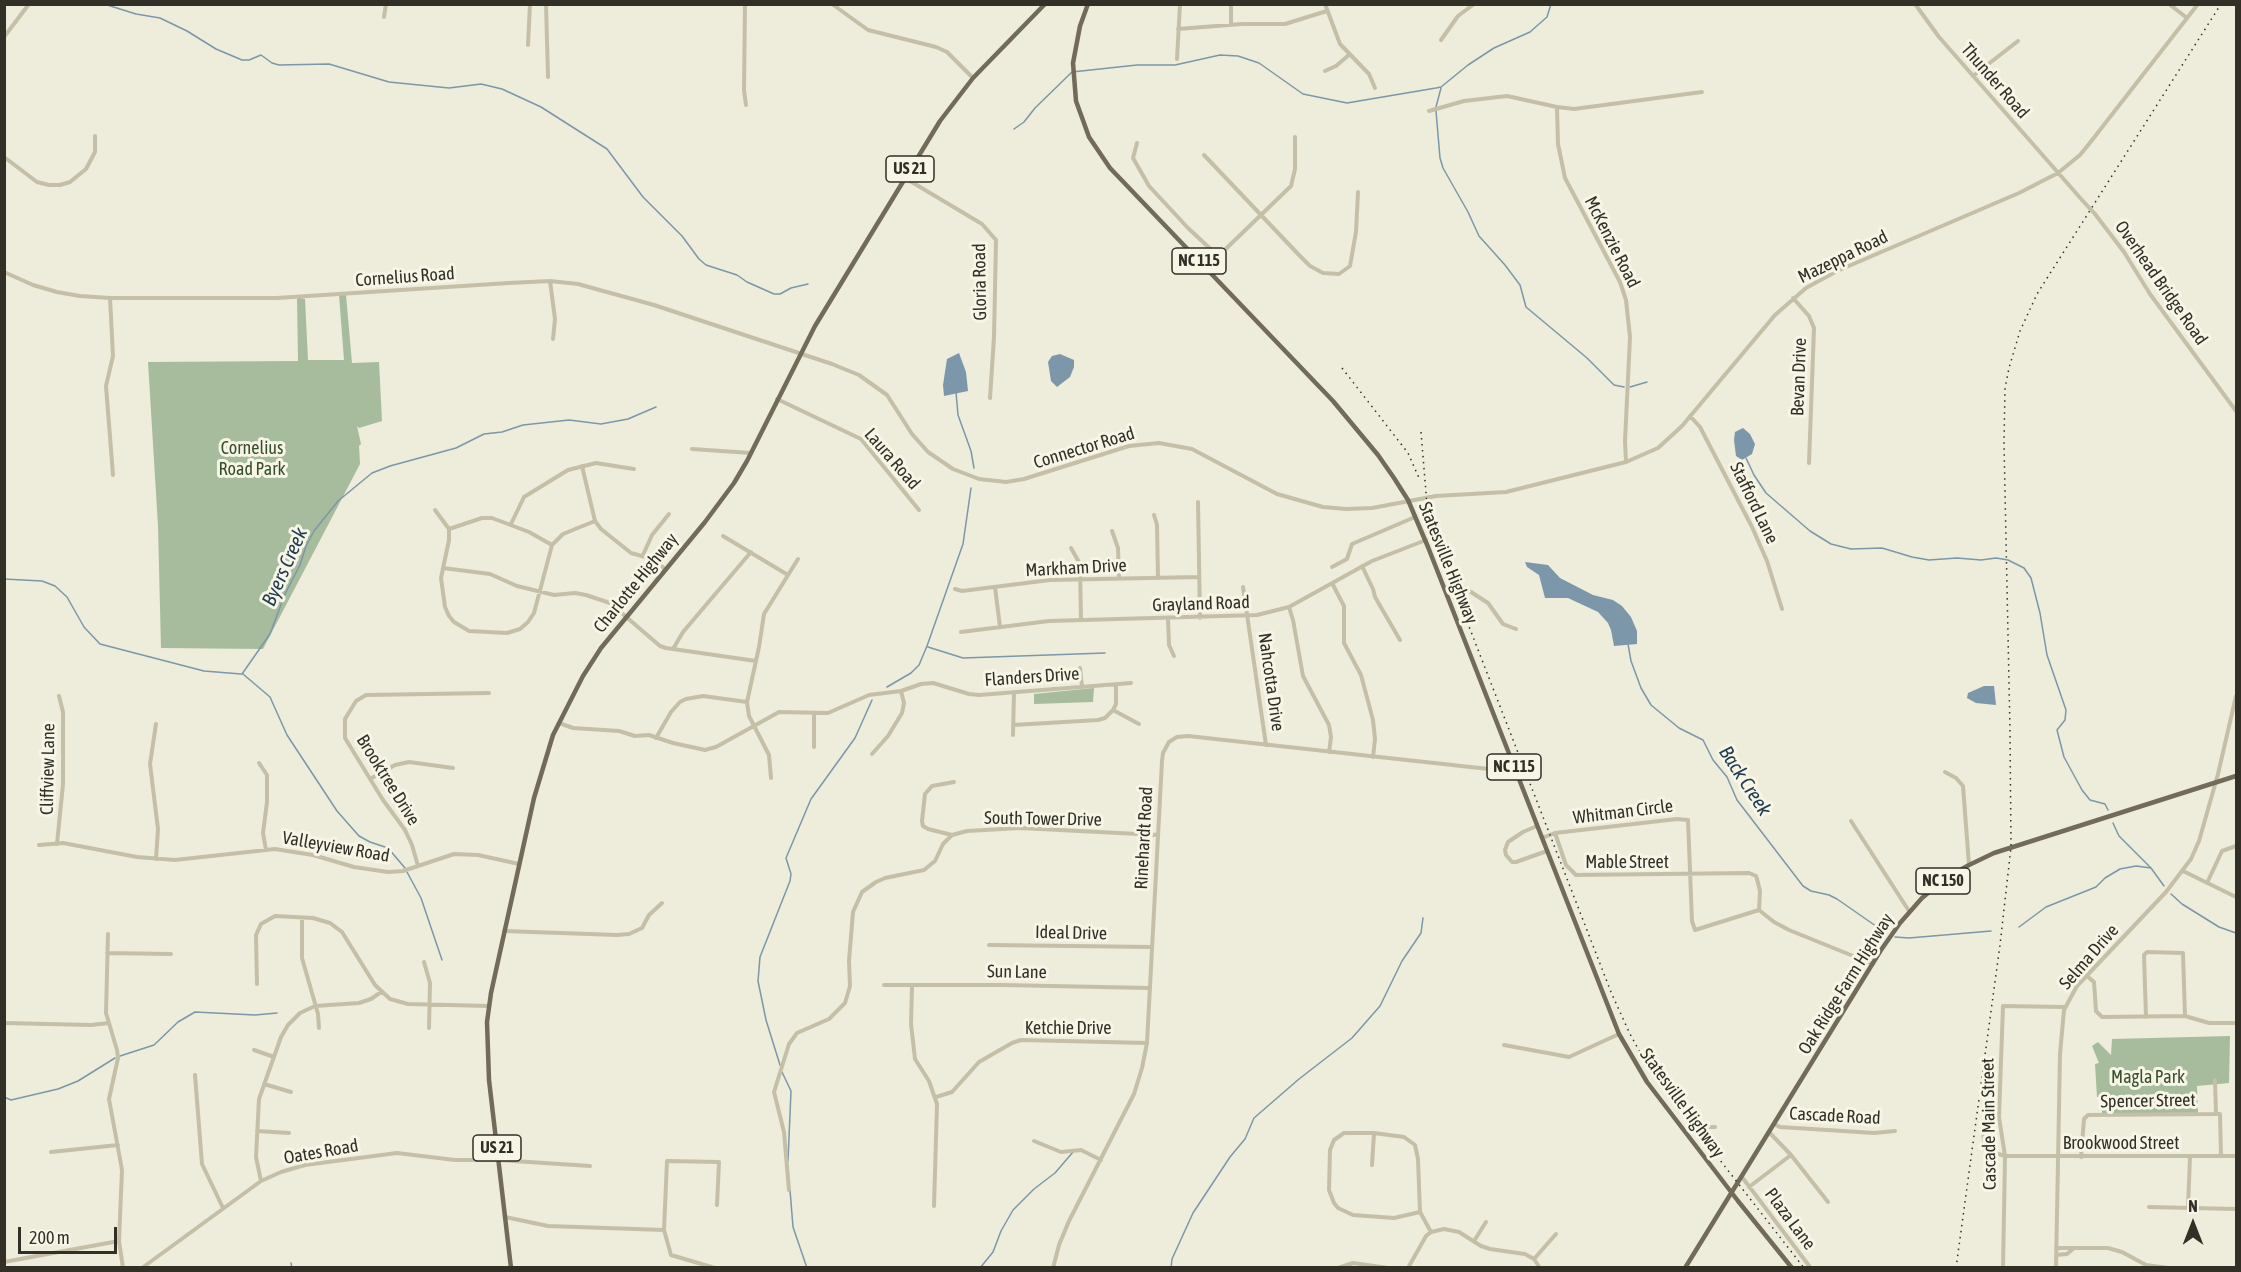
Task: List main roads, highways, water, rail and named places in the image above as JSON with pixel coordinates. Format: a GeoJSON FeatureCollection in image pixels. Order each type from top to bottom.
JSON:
{"type":"FeatureCollection","features":[{"type":"Feature","properties":{"kind":"main road","name":"Charlotte Highway"},"geometry":{"type":"LineString","coordinates":[[511,1268],[487,1045],[489,1006],[542,766],[559,723],[583,676],[626,615],[727,492],[751,453],[800,353],[845,274],[945,113],[973,78],[1045,4]]}},
{"type":"Feature","properties":{"kind":"main road","name":"Statesville Highway"},"geometry":{"type":"LineString","coordinates":[[1089,4],[1080,26],[1073,63],[1076,101],[1089,137],[1110,168],[1333,401],[1378,455],[1408,500],[1426,540],[1619,1034],[1647,1082],[1732,1193]]}},
{"type":"Feature","properties":{"kind":"main road","name":"Oak Ridge Farm Highway"},"geometry":{"type":"LineString","coordinates":[[1732,1193],[1873,964],[1909,911],[1946,878],[1968,865],[2011,847],[2236,776]]}},
{"type":"Feature","properties":{"kind":"main road","name":"NC 150"},"geometry":{"type":"LineString","coordinates":[[1685,1268],[1732,1193]]}},
{"type":"Feature","properties":{"kind":"main road","name":"NC 115"},"geometry":{"type":"LineString","coordinates":[[1732,1193],[1792,1268]]}},
{"type":"Feature","properties":{"kind":"water"},"geometry":{"type":"Polygon","coordinates":[[[959,353],[966,372],[968,391],[944,396],[943,385],[947,359],[959,353]]]}},
{"type":"Feature","properties":{"kind":"water"},"geometry":{"type":"Polygon","coordinates":[[[1060,354],[1074,360],[1074,367],[1070,377],[1057,387],[1051,381],[1048,362],[1052,356],[1060,354]]]}},
{"type":"Feature","properties":{"kind":"water"},"geometry":{"type":"Polygon","coordinates":[[[1743,428],[1750,434],[1755,444],[1752,454],[1742,460],[1736,456],[1734,440],[1735,432],[1743,428]]]}},
{"type":"Feature","properties":{"kind":"water"},"geometry":{"type":"Polygon","coordinates":[[[1525,562],[1548,565],[1560,578],[1593,595],[1613,600],[1622,606],[1631,617],[1637,631],[1637,644],[1614,646],[1608,623],[1598,612],[1568,598],[1545,598],[1539,575],[1527,567],[1525,562]]]}},
{"type":"Feature","properties":{"kind":"water"},"geometry":{"type":"Polygon","coordinates":[[[1984,686],[1994,686],[1996,705],[1976,703],[1967,698],[1968,693],[1984,686]]]}},
{"type":"Feature","properties":{"kind":"waterway"},"geometry":{"type":"LineString","coordinates":[[104,4],[136,14],[160,18],[216,49],[242,60],[261,55],[279,65],[329,64],[389,82],[449,88],[481,84],[502,89],[541,107],[607,149],[643,197],[682,236],[706,265],[737,275],[774,294],[808,284]]}},
{"type":"Feature","properties":{"kind":"waterway"},"geometry":{"type":"LineString","coordinates":[[1014,129],[1024,122],[1072,72],[1137,65],[1175,65],[1220,55],[1238,56],[1259,63],[1303,94],[1347,103],[1441,87],[1494,48],[1530,32],[1547,17],[1551,4]]}},
{"type":"Feature","properties":{"kind":"waterway"},"geometry":{"type":"LineString","coordinates":[[1436,107],[1441,88]]}},
{"type":"Feature","properties":{"kind":"waterway"},"geometry":{"type":"LineString","coordinates":[[1436,111],[1443,168],[1479,236],[1520,285],[1526,307],[1587,358],[1614,385],[1624,387]]}},
{"type":"Feature","properties":{"kind":"waterway"},"geometry":{"type":"LineString","coordinates":[[1630,387],[1647,382]]}},
{"type":"Feature","properties":{"kind":"waterway"},"geometry":{"type":"LineString","coordinates":[[956,392],[958,415],[971,451],[974,468]]}},
{"type":"Feature","properties":{"kind":"waterway","name":"Byers Creek"},"geometry":{"type":"LineString","coordinates":[[242,674],[270,634],[285,594],[314,531],[338,501],[372,473],[456,448],[484,434],[502,432],[523,425],[569,420],[601,424],[628,419],[656,407]]}},
{"type":"Feature","properties":{"kind":"waterway"},"geometry":{"type":"LineString","coordinates":[[1746,458],[1766,493],[1810,531],[1831,544],[1851,549],[1882,548],[1929,560],[1996,558],[2008,560],[2024,568],[2031,578],[2047,655],[2066,710],[2065,720],[2057,730],[2064,757],[2090,800],[2105,804],[2108,810]]}},
{"type":"Feature","properties":{"kind":"waterway"},"geometry":{"type":"LineString","coordinates":[[887,687],[911,673],[919,665],[963,544],[971,488]]}},
{"type":"Feature","properties":{"kind":"waterway","name":"Byers Creek"},"geometry":{"type":"LineString","coordinates":[[4,579],[42,581],[55,586],[67,597],[84,627],[100,644],[204,671],[241,674]]}},
{"type":"Feature","properties":{"kind":"waterway","name":"Back Creek"},"geometry":{"type":"LineString","coordinates":[[1628,644],[1631,661],[1641,688],[1651,705],[1679,728],[1703,740],[1713,760],[1727,777],[1737,800],[1803,886],[1811,891],[1837,899],[1886,933]]}},
{"type":"Feature","properties":{"kind":"waterway"},"geometry":{"type":"LineString","coordinates":[[928,647],[963,658],[1105,653]]}},
{"type":"Feature","properties":{"kind":"waterway"},"geometry":{"type":"LineString","coordinates":[[243,674],[270,697],[287,735],[337,811],[359,836],[388,848],[405,868]]}},
{"type":"Feature","properties":{"kind":"waterway"},"geometry":{"type":"LineString","coordinates":[[780,1065],[766,1020],[758,981],[760,957],[790,881],[791,874],[786,858],[811,799],[855,738],[872,700]]}},
{"type":"Feature","properties":{"kind":"waterway"},"geometry":{"type":"LineString","coordinates":[[2113,823],[2119,836],[2151,868]]}},
{"type":"Feature","properties":{"kind":"waterway","name":"Back Creek"},"geometry":{"type":"LineString","coordinates":[[2019,927],[2046,907],[2096,887],[2120,869],[2136,866],[2151,868],[2164,886]]}},
{"type":"Feature","properties":{"kind":"waterway"},"geometry":{"type":"LineString","coordinates":[[407,872],[421,898],[442,960]]}},
{"type":"Feature","properties":{"kind":"waterway","name":"Back Creek"},"geometry":{"type":"LineString","coordinates":[[2171,894],[2182,904],[2219,927],[2236,933]]}},
{"type":"Feature","properties":{"kind":"waterway"},"geometry":{"type":"LineString","coordinates":[[1171,1268],[1172,1259],[1193,1213],[1230,1157],[1245,1139],[1254,1118],[1352,1038],[1380,1006],[1402,961],[1421,933],[1423,918]]}},
{"type":"Feature","properties":{"kind":"waterway","name":"Back Creek"},"geometry":{"type":"LineString","coordinates":[[1895,937],[1909,938],[1991,931]]}},
{"type":"Feature","properties":{"kind":"waterway"},"geometry":{"type":"LineString","coordinates":[[120,1056],[154,1045],[178,1022],[195,1012],[255,1015],[277,1013]]}},
{"type":"Feature","properties":{"kind":"waterway"},"geometry":{"type":"LineString","coordinates":[[4,1097],[11,1100],[58,1089],[78,1081],[115,1058]]}},
{"type":"Feature","properties":{"kind":"waterway"},"geometry":{"type":"LineString","coordinates":[[782,1072],[791,1091],[788,1161]]}},
{"type":"Feature","properties":{"kind":"waterway"},"geometry":{"type":"LineString","coordinates":[[980,1268],[993,1252],[1001,1231],[1013,1210],[1034,1189],[1055,1173],[1073,1152]]}},
{"type":"Feature","properties":{"kind":"waterway"},"geometry":{"type":"LineString","coordinates":[[790,1190],[793,1227],[807,1268]]}},
{"type":"Feature","properties":{"kind":"waterway"},"geometry":{"type":"LineString","coordinates":[[291,1263],[292,1268]]}},
{"type":"Feature","properties":{"kind":"railway"},"geometry":{"type":"LineString","coordinates":[[1956,1268],[2011,847],[2004,443],[2005,388],[2009,368],[2020,331],[2037,294],[2221,4]]}},
{"type":"Feature","properties":{"kind":"railway"},"geometry":{"type":"LineString","coordinates":[[1342,368],[1408,453],[1419,478]]}},
{"type":"Feature","properties":{"kind":"railway"},"geometry":{"type":"LineString","coordinates":[[1421,432],[1427,505],[1434,529]]}},
{"type":"Feature","properties":{"kind":"railway"},"geometry":{"type":"LineString","coordinates":[[1428,521],[1611,992],[1629,1032],[1649,1069],[1804,1268]]}},
{"type":"Feature","properties":{"kind":"park label","name":"Cornelius Road Park"},"geometry":{"type":"Point","coordinates":[252,458]}},
{"type":"Feature","properties":{"kind":"park label","name":"Magla Park"},"geometry":{"type":"Point","coordinates":[2148,1077]}}]}
